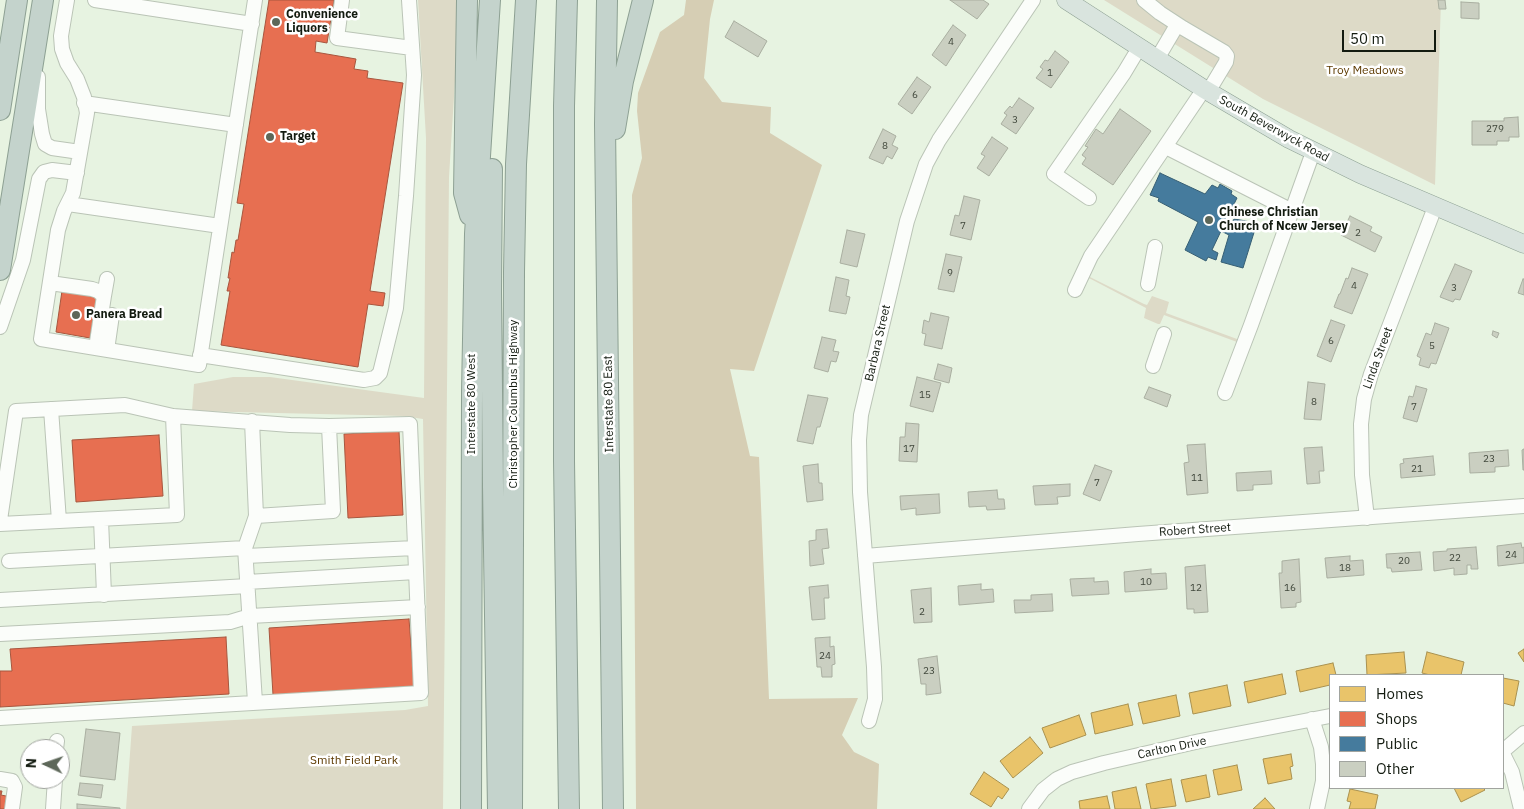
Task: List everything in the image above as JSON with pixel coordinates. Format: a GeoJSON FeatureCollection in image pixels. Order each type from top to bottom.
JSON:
{"type":"FeatureCollection","features":[{"type":"Feature","properties":{"kind":"highway"},"geometry":{"type":"LineString","coordinates":[[0,107],[6,35],[18,0]]}},
{"type":"Feature","properties":{"kind":"highway"},"geometry":{"type":"LineString","coordinates":[[0,270],[43,0]]}},
{"type":"Feature","properties":{"kind":"highway"},"geometry":{"type":"LineString","coordinates":[[467,0],[464,193],[475,234]]}},
{"type":"Feature","properties":{"kind":"highway","name":"Interstate 80 West"},"geometry":{"type":"LineString","coordinates":[[471,809],[472,392],[475,234],[490,0]]}},
{"type":"Feature","properties":{"kind":"highway"},"geometry":{"type":"LineString","coordinates":[[498,809],[492,477],[491,215],[500,0]]}},
{"type":"Feature","properties":{"kind":"highway","name":"Christopher Columbus Highway"},"geometry":{"type":"LineString","coordinates":[[512,809],[514,272],[516,164],[526,0]]}},
{"type":"Feature","properties":{"kind":"highway"},"geometry":{"type":"LineString","coordinates":[[567,0],[564,116],[564,461],[569,809]]}},
{"type":"Feature","properties":{"kind":"highway","name":"Interstate 80 East"},"geometry":{"type":"LineString","coordinates":[[607,0],[605,114],[613,809]]}},
{"type":"Feature","properties":{"kind":"highway"},"geometry":{"type":"LineString","coordinates":[[607,188],[623,81],[643,0]]}},
{"type":"Feature","properties":{"kind":"main road","name":"South Beverwyck Road"},"geometry":{"type":"LineString","coordinates":[[1066,0],[1206,90],[1265,126],[1313,152],[1434,207],[1524,244]]}},
{"type":"Feature","properties":{"kind":"street"},"geometry":{"type":"LineString","coordinates":[[67,0],[62,49],[67,63],[77,80],[87,113],[73,193],[60,220],[40,339],[199,365],[256,0]]}},
{"type":"Feature","properties":{"kind":"street"},"geometry":{"type":"LineString","coordinates":[[96,0],[252,24]]}},
{"type":"Feature","properties":{"kind":"street"},"geometry":{"type":"LineString","coordinates":[[342,0],[337,38],[412,48]]}},
{"type":"Feature","properties":{"kind":"street"},"geometry":{"type":"LineString","coordinates":[[200,355],[364,380],[374,378],[380,373],[396,308],[407,187],[414,75],[409,0]]}},
{"type":"Feature","properties":{"kind":"street","name":"Barbara Street"},"geometry":{"type":"LineString","coordinates":[[870,721],[875,699],[859,469],[861,415],[911,205],[926,164],[939,140],[1033,0]]}},
{"type":"Feature","properties":{"kind":"street"},"geometry":{"type":"LineString","coordinates":[[1075,290],[1091,256],[1226,62],[1227,56],[1224,52],[1177,24],[1144,0]]}},
{"type":"Feature","properties":{"kind":"street"},"geometry":{"type":"LineString","coordinates":[[1157,59],[1177,24]]}},
{"type":"Feature","properties":{"kind":"street"},"geometry":{"type":"LineString","coordinates":[[36,39],[38,109],[45,144],[52,148],[80,152]]}},
{"type":"Feature","properties":{"kind":"street"},"geometry":{"type":"LineString","coordinates":[[1089,198],[1054,174],[1124,73],[1139,48]]}},
{"type":"Feature","properties":{"kind":"street"},"geometry":{"type":"LineString","coordinates":[[84,103],[236,125]]}},
{"type":"Feature","properties":{"kind":"street"},"geometry":{"type":"LineString","coordinates":[[1166,147],[1292,210]]}},
{"type":"Feature","properties":{"kind":"street"},"geometry":{"type":"LineString","coordinates":[[1225,393],[1313,152]]}},
{"type":"Feature","properties":{"kind":"street"},"geometry":{"type":"LineString","coordinates":[[0,327],[23,260],[39,178],[44,172],[52,170],[77,173]]}},
{"type":"Feature","properties":{"kind":"street"},"geometry":{"type":"LineString","coordinates":[[68,204],[220,226]]}},
{"type":"Feature","properties":{"kind":"street","name":"Linda Street"},"geometry":{"type":"LineString","coordinates":[[1367,518],[1362,475],[1361,424],[1364,398],[1371,374],[1434,207]]}},
{"type":"Feature","properties":{"kind":"street"},"geometry":{"type":"LineString","coordinates":[[1148,284],[1155,246]]}},
{"type":"Feature","properties":{"kind":"street"},"geometry":{"type":"LineString","coordinates":[[102,349],[104,296],[107,279]]}},
{"type":"Feature","properties":{"kind":"street"},"geometry":{"type":"LineString","coordinates":[[50,283],[92,289],[104,296]]}},
{"type":"Feature","properties":{"kind":"street"},"geometry":{"type":"LineString","coordinates":[[102,349],[112,315]]}},
{"type":"Feature","properties":{"kind":"street"},"geometry":{"type":"LineString","coordinates":[[1153,366],[1164,334]]}},
{"type":"Feature","properties":{"kind":"street"},"geometry":{"type":"LineString","coordinates":[[0,520],[16,411],[125,405],[173,416],[329,426],[410,424],[421,693],[0,718]]}},
{"type":"Feature","properties":{"kind":"street"},"geometry":{"type":"LineString","coordinates":[[51,409],[59,521]]}},
{"type":"Feature","properties":{"kind":"street"},"geometry":{"type":"LineString","coordinates":[[0,524],[177,515],[173,416]]}},
{"type":"Feature","properties":{"kind":"street"},"geometry":{"type":"LineString","coordinates":[[252,421],[256,516],[246,552],[255,702]]}},
{"type":"Feature","properties":{"kind":"street"},"geometry":{"type":"LineString","coordinates":[[256,516],[333,511],[329,426]]}},
{"type":"Feature","properties":{"kind":"street","name":"Robert Street"},"geometry":{"type":"LineString","coordinates":[[865,556],[1524,506]]}},
{"type":"Feature","properties":{"kind":"street"},"geometry":{"type":"LineString","coordinates":[[101,519],[104,595]]}},
{"type":"Feature","properties":{"kind":"street"},"geometry":{"type":"LineString","coordinates":[[9,561],[102,556],[415,548]]}},
{"type":"Feature","properties":{"kind":"street"},"geometry":{"type":"LineString","coordinates":[[0,600],[104,595],[416,572]]}},
{"type":"Feature","properties":{"kind":"street"},"geometry":{"type":"LineString","coordinates":[[0,634],[230,622],[250,616],[418,607]]}},
{"type":"Feature","properties":{"kind":"street","name":"Carlton Drive"},"geometry":{"type":"LineString","coordinates":[[1029,809],[1043,790],[1057,779],[1072,772],[1200,741],[1329,716]]}},
{"type":"Feature","properties":{"kind":"street"},"geometry":{"type":"LineString","coordinates":[[1312,720],[1321,747],[1324,764],[1323,781],[1317,809]]}},
{"type":"Feature","properties":{"kind":"street"},"geometry":{"type":"LineString","coordinates":[[1504,750],[1524,734]]}},
{"type":"Feature","properties":{"kind":"street"},"geometry":{"type":"LineString","coordinates":[[1504,756],[1512,772],[1521,809]]}},
{"type":"Feature","properties":{"kind":"street"},"geometry":{"type":"LineString","coordinates":[[6,780],[15,787],[12,809]]}},
{"type":"Feature","properties":{"kind":"street"},"geometry":{"type":"LineString","coordinates":[[52,809],[53,789]]}},
{"type":"Feature","properties":{"kind":"green space","name":"Smith Field Park"},"geometry":{"type":"Polygon","coordinates":[[[418,0],[460,0],[449,177],[443,809],[126,809],[132,726],[405,710],[428,706],[423,419],[404,416],[192,411],[194,384],[233,377],[270,377],[424,398],[426,138],[418,0]]]}},
{"type":"Feature","properties":{"kind":"green space","name":"Troy Meadows"},"geometry":{"type":"Polygon","coordinates":[[[1104,0],[1441,0],[1435,185],[1263,99],[1104,0]]]}},
{"type":"Feature","properties":{"kind":"green space"},"geometry":{"type":"Polygon","coordinates":[[[1088,276],[1147,305],[1152,296],[1169,302],[1166,313],[1238,340],[1237,342],[1164,315],[1160,324],[1158,324],[1144,318],[1146,308],[1088,276]]]}},
{"type":"Feature","properties":{"kind":"shaded area"},"geometry":{"type":"Polygon","coordinates":[[[686,0],[714,0],[710,19],[704,78],[722,102],[771,107],[770,133],[822,165],[754,371],[730,369],[750,456],[759,457],[769,699],[858,698],[842,735],[854,752],[879,764],[877,809],[636,809],[632,195],[642,158],[637,111],[638,93],[660,32],[684,15],[686,0]]]}},
{"type":"Feature","properties":{"kind":"building: Homes"},"geometry":{"type":"Polygon","coordinates":[[[1524,649],[1524,662],[1518,653],[1524,649]]]}},
{"type":"Feature","properties":{"kind":"building: Homes"},"geometry":{"type":"Polygon","coordinates":[[[1404,652],[1406,673],[1367,674],[1366,655],[1404,652]]]}},
{"type":"Feature","properties":{"kind":"building: Homes"},"geometry":{"type":"Polygon","coordinates":[[[1427,652],[1464,662],[1461,674],[1422,673],[1427,652]]]}},
{"type":"Feature","properties":{"kind":"building: Homes"},"geometry":{"type":"Polygon","coordinates":[[[1333,663],[1336,674],[1329,674],[1329,685],[1300,692],[1296,671],[1333,663]]]}},
{"type":"Feature","properties":{"kind":"building: Homes"},"geometry":{"type":"Polygon","coordinates":[[[1282,674],[1286,694],[1248,703],[1244,682],[1282,674]]]}},
{"type":"Feature","properties":{"kind":"building: Homes"},"geometry":{"type":"Polygon","coordinates":[[[1504,678],[1519,681],[1514,706],[1504,703],[1504,678]]]}},
{"type":"Feature","properties":{"kind":"building: Homes"},"geometry":{"type":"Polygon","coordinates":[[[1227,685],[1231,706],[1193,714],[1189,693],[1227,685]]]}},
{"type":"Feature","properties":{"kind":"building: Homes"},"geometry":{"type":"Polygon","coordinates":[[[1176,695],[1180,716],[1143,724],[1138,703],[1176,695]]]}},
{"type":"Feature","properties":{"kind":"building: Homes"},"geometry":{"type":"Polygon","coordinates":[[[1128,704],[1133,725],[1095,734],[1091,713],[1128,704]]]}},
{"type":"Feature","properties":{"kind":"building: Homes"},"geometry":{"type":"Polygon","coordinates":[[[1079,715],[1086,735],[1050,748],[1042,728],[1079,715]]]}},
{"type":"Feature","properties":{"kind":"building: Homes"},"geometry":{"type":"Polygon","coordinates":[[[1030,737],[1043,753],[1013,778],[1000,761],[1030,737]]]}},
{"type":"Feature","properties":{"kind":"building: Homes"},"geometry":{"type":"Polygon","coordinates":[[[1291,754],[1293,766],[1290,767],[1292,779],[1268,784],[1263,759],[1291,754]]]}},
{"type":"Feature","properties":{"kind":"building: Homes"},"geometry":{"type":"Polygon","coordinates":[[[1237,765],[1242,790],[1218,795],[1213,770],[1237,765]]]}},
{"type":"Feature","properties":{"kind":"building: Homes"},"geometry":{"type":"Polygon","coordinates":[[[984,772],[1009,789],[1002,799],[998,796],[991,807],[970,794],[984,772]]]}},
{"type":"Feature","properties":{"kind":"building: Homes"},"geometry":{"type":"Polygon","coordinates":[[[1206,775],[1210,797],[1186,802],[1181,780],[1206,775]]]}},
{"type":"Feature","properties":{"kind":"building: Homes"},"geometry":{"type":"Polygon","coordinates":[[[1171,779],[1176,806],[1151,809],[1146,784],[1171,779]]]}},
{"type":"Feature","properties":{"kind":"building: Homes"},"geometry":{"type":"Polygon","coordinates":[[[1136,787],[1141,809],[1115,809],[1112,792],[1136,787]]]}},
{"type":"Feature","properties":{"kind":"building: Homes"},"geometry":{"type":"Polygon","coordinates":[[[1350,789],[1378,795],[1375,809],[1349,809],[1351,802],[1347,801],[1350,789]]]}},
{"type":"Feature","properties":{"kind":"building: Homes"},"geometry":{"type":"Polygon","coordinates":[[[1454,789],[1485,790],[1461,802],[1454,789]]]}},
{"type":"Feature","properties":{"kind":"building: Homes"},"geometry":{"type":"Polygon","coordinates":[[[1107,796],[1110,809],[1080,809],[1079,801],[1107,796]]]}},
{"type":"Feature","properties":{"kind":"building: Homes"},"geometry":{"type":"Polygon","coordinates":[[[1265,798],[1275,809],[1253,809],[1265,798]]]}},
{"type":"Feature","properties":{"kind":"building: Shops"},"geometry":{"type":"Polygon","coordinates":[[[269,0],[334,0],[327,43],[316,41],[315,52],[356,59],[354,69],[368,71],[367,78],[403,83],[370,291],[385,293],[383,306],[368,304],[358,367],[221,345],[230,291],[227,291],[232,252],[234,253],[236,240],[238,240],[244,204],[237,203],[269,0]]]}},
{"type":"Feature","properties":{"kind":"building: Shops","name":"Panera Bread"},"geometry":{"type":"Polygon","coordinates":[[[62,291],[97,297],[90,338],[56,332],[62,291]]]}},
{"type":"Feature","properties":{"kind":"building: Shops"},"geometry":{"type":"Polygon","coordinates":[[[399,431],[403,515],[348,518],[344,434],[399,431]]]}},
{"type":"Feature","properties":{"kind":"building: Shops"},"geometry":{"type":"Polygon","coordinates":[[[159,435],[163,496],[76,502],[72,440],[159,435]]]}},
{"type":"Feature","properties":{"kind":"building: Shops"},"geometry":{"type":"Polygon","coordinates":[[[409,619],[414,686],[273,695],[269,628],[409,619]]]}},
{"type":"Feature","properties":{"kind":"building: Shops"},"geometry":{"type":"Polygon","coordinates":[[[226,637],[229,694],[0,707],[0,671],[12,671],[10,649],[226,637]]]}},
{"type":"Feature","properties":{"kind":"building: Shops"},"geometry":{"type":"Polygon","coordinates":[[[0,791],[2,791],[1,795],[11,797],[9,809],[0,809],[0,791]]]}},
{"type":"Feature","properties":{"kind":"building: Public","name":"Chinese Christian Church of Ncew Jersey"},"geometry":{"type":"Polygon","coordinates":[[[1160,173],[1205,194],[1212,185],[1218,188],[1220,184],[1232,191],[1231,194],[1237,198],[1224,224],[1230,227],[1234,219],[1246,221],[1256,226],[1243,268],[1221,262],[1229,235],[1221,231],[1212,250],[1218,253],[1216,260],[1208,257],[1206,261],[1185,250],[1198,222],[1158,201],[1159,198],[1150,195],[1160,173]]]}},
{"type":"Feature","properties":{"kind":"building: Other"},"geometry":{"type":"Polygon","coordinates":[[[950,0],[983,0],[989,4],[977,19],[950,0]]]}},
{"type":"Feature","properties":{"kind":"building: Other"},"geometry":{"type":"Polygon","coordinates":[[[1438,0],[1445,0],[1446,9],[1439,9],[1438,0]]]}},
{"type":"Feature","properties":{"kind":"building: Other"},"geometry":{"type":"Polygon","coordinates":[[[1461,2],[1479,3],[1479,19],[1461,18],[1461,2]]]}},
{"type":"Feature","properties":{"kind":"building: Other"},"geometry":{"type":"Polygon","coordinates":[[[734,21],[767,41],[758,57],[725,37],[734,21]]]}},
{"type":"Feature","properties":{"kind":"building: Other"},"geometry":{"type":"Polygon","coordinates":[[[953,25],[966,35],[946,66],[932,55],[953,25]]]}},
{"type":"Feature","properties":{"kind":"building: Other"},"geometry":{"type":"Polygon","coordinates":[[[1055,51],[1069,62],[1051,88],[1036,78],[1043,69],[1040,67],[1045,60],[1048,61],[1055,51]]]}},
{"type":"Feature","properties":{"kind":"building: Other"},"geometry":{"type":"Polygon","coordinates":[[[917,77],[931,87],[912,114],[898,104],[917,77]]]}},
{"type":"Feature","properties":{"kind":"building: Other"},"geometry":{"type":"Polygon","coordinates":[[[1019,98],[1034,108],[1016,134],[1001,124],[1007,115],[1004,113],[1010,106],[1012,108],[1019,98]]]}},
{"type":"Feature","properties":{"kind":"building: Other"},"geometry":{"type":"Polygon","coordinates":[[[1120,109],[1151,131],[1113,185],[1082,164],[1086,158],[1082,155],[1088,147],[1085,146],[1096,129],[1103,134],[1120,109]]]}},
{"type":"Feature","properties":{"kind":"building: Other"},"geometry":{"type":"Polygon","coordinates":[[[1518,117],[1519,137],[1509,137],[1509,141],[1497,141],[1497,145],[1472,145],[1472,121],[1504,121],[1504,118],[1518,117]]]}},
{"type":"Feature","properties":{"kind":"building: Other"},"geometry":{"type":"Polygon","coordinates":[[[883,129],[896,136],[892,145],[898,148],[892,159],[887,156],[883,164],[869,158],[883,129]]]}},
{"type":"Feature","properties":{"kind":"building: Other"},"geometry":{"type":"Polygon","coordinates":[[[992,137],[1008,148],[989,176],[977,168],[985,156],[981,154],[992,137]]]}},
{"type":"Feature","properties":{"kind":"building: Other"},"geometry":{"type":"Polygon","coordinates":[[[964,196],[980,200],[971,240],[950,235],[955,215],[959,216],[964,196]]]}},
{"type":"Feature","properties":{"kind":"building: Other"},"geometry":{"type":"Polygon","coordinates":[[[1350,216],[1372,227],[1370,231],[1382,237],[1375,252],[1341,235],[1350,216]]]}},
{"type":"Feature","properties":{"kind":"building: Other"},"geometry":{"type":"Polygon","coordinates":[[[847,230],[865,234],[857,267],[840,263],[847,230]]]}},
{"type":"Feature","properties":{"kind":"building: Other"},"geometry":{"type":"Polygon","coordinates":[[[946,254],[962,257],[954,292],[938,289],[946,254]]]}},
{"type":"Feature","properties":{"kind":"building: Other"},"geometry":{"type":"Polygon","coordinates":[[[1455,264],[1472,271],[1460,300],[1455,299],[1453,302],[1440,297],[1455,264]]]}},
{"type":"Feature","properties":{"kind":"building: Other"},"geometry":{"type":"Polygon","coordinates":[[[1352,268],[1368,274],[1352,314],[1334,307],[1352,268]]]}},
{"type":"Feature","properties":{"kind":"building: Other"},"geometry":{"type":"Polygon","coordinates":[[[836,277],[849,280],[846,296],[850,297],[846,314],[829,311],[836,277]]]}},
{"type":"Feature","properties":{"kind":"building: Other"},"geometry":{"type":"Polygon","coordinates":[[[1524,279],[1524,295],[1518,293],[1524,279]]]}},
{"type":"Feature","properties":{"kind":"building: Other"},"geometry":{"type":"Polygon","coordinates":[[[931,313],[949,317],[942,349],[924,345],[926,334],[922,333],[924,320],[929,322],[931,313]]]}},
{"type":"Feature","properties":{"kind":"building: Other"},"geometry":{"type":"Polygon","coordinates":[[[1331,320],[1345,325],[1331,362],[1317,356],[1331,320]]]}},
{"type":"Feature","properties":{"kind":"building: Other"},"geometry":{"type":"Polygon","coordinates":[[[1435,323],[1449,328],[1436,364],[1431,363],[1429,368],[1419,365],[1421,358],[1417,356],[1426,333],[1431,335],[1435,323]]]}},
{"type":"Feature","properties":{"kind":"building: Other"},"geometry":{"type":"Polygon","coordinates":[[[1493,331],[1499,333],[1497,338],[1492,335],[1493,331]]]}},
{"type":"Feature","properties":{"kind":"building: Other"},"geometry":{"type":"Polygon","coordinates":[[[822,337],[836,340],[833,351],[839,352],[836,362],[831,361],[828,372],[814,368],[822,337]]]}},
{"type":"Feature","properties":{"kind":"building: Other"},"geometry":{"type":"Polygon","coordinates":[[[938,364],[952,368],[949,383],[934,379],[938,364]]]}},
{"type":"Feature","properties":{"kind":"building: Other"},"geometry":{"type":"Polygon","coordinates":[[[917,377],[941,383],[933,412],[910,406],[917,377]]]}},
{"type":"Feature","properties":{"kind":"building: Other"},"geometry":{"type":"Polygon","coordinates":[[[1308,382],[1325,384],[1321,420],[1304,419],[1308,382]]]}},
{"type":"Feature","properties":{"kind":"building: Other"},"geometry":{"type":"Polygon","coordinates":[[[1416,386],[1427,389],[1417,422],[1403,418],[1409,396],[1413,397],[1416,386]]]}},
{"type":"Feature","properties":{"kind":"building: Other"},"geometry":{"type":"Polygon","coordinates":[[[1149,387],[1171,395],[1167,407],[1144,398],[1149,387]]]}},
{"type":"Feature","properties":{"kind":"building: Other"},"geometry":{"type":"Polygon","coordinates":[[[808,395],[828,398],[813,444],[797,441],[808,395]]]}},
{"type":"Feature","properties":{"kind":"building: Other"},"geometry":{"type":"Polygon","coordinates":[[[906,423],[919,424],[917,462],[899,461],[900,437],[905,437],[906,423]]]}},
{"type":"Feature","properties":{"kind":"building: Other"},"geometry":{"type":"Polygon","coordinates":[[[1205,444],[1208,493],[1187,495],[1184,463],[1189,462],[1187,445],[1205,444]]]}},
{"type":"Feature","properties":{"kind":"building: Other"},"geometry":{"type":"Polygon","coordinates":[[[1322,447],[1324,471],[1319,471],[1320,483],[1307,484],[1304,448],[1322,447]]]}},
{"type":"Feature","properties":{"kind":"building: Other"},"geometry":{"type":"Polygon","coordinates":[[[1524,449],[1524,470],[1523,470],[1522,450],[1524,449]]]}},
{"type":"Feature","properties":{"kind":"building: Other"},"geometry":{"type":"Polygon","coordinates":[[[1508,450],[1509,466],[1495,467],[1495,472],[1470,473],[1469,453],[1508,450]]]}},
{"type":"Feature","properties":{"kind":"building: Other"},"geometry":{"type":"Polygon","coordinates":[[[1433,456],[1435,475],[1401,478],[1400,464],[1404,463],[1403,459],[1433,456]]]}},
{"type":"Feature","properties":{"kind":"building: Other"},"geometry":{"type":"Polygon","coordinates":[[[818,464],[819,483],[822,483],[823,500],[807,502],[803,466],[818,464]]]}},
{"type":"Feature","properties":{"kind":"building: Other"},"geometry":{"type":"Polygon","coordinates":[[[1095,465],[1112,471],[1100,501],[1083,494],[1095,465]]]}},
{"type":"Feature","properties":{"kind":"building: Other"},"geometry":{"type":"Polygon","coordinates":[[[1271,471],[1272,484],[1253,485],[1253,490],[1237,491],[1236,473],[1271,471]]]}},
{"type":"Feature","properties":{"kind":"building: Other"},"geometry":{"type":"Polygon","coordinates":[[[1070,484],[1070,496],[1057,497],[1058,504],[1035,505],[1033,486],[1070,484]]]}},
{"type":"Feature","properties":{"kind":"building: Other"},"geometry":{"type":"Polygon","coordinates":[[[997,490],[998,499],[1004,499],[1005,509],[987,510],[986,506],[969,507],[968,492],[997,490]]]}},
{"type":"Feature","properties":{"kind":"building: Other"},"geometry":{"type":"Polygon","coordinates":[[[939,494],[940,513],[916,515],[916,508],[901,510],[900,496],[939,494]]]}},
{"type":"Feature","properties":{"kind":"building: Other"},"geometry":{"type":"Polygon","coordinates":[[[827,529],[829,548],[822,549],[824,564],[810,566],[809,541],[816,540],[816,530],[827,529]]]}},
{"type":"Feature","properties":{"kind":"building: Other"},"geometry":{"type":"Polygon","coordinates":[[[1521,543],[1522,548],[1524,547],[1524,563],[1498,566],[1497,546],[1521,543]]]}},
{"type":"Feature","properties":{"kind":"building: Other"},"geometry":{"type":"Polygon","coordinates":[[[1476,547],[1478,569],[1471,569],[1471,565],[1467,565],[1467,574],[1454,575],[1454,568],[1434,571],[1433,552],[1476,547]]]}},
{"type":"Feature","properties":{"kind":"building: Other"},"geometry":{"type":"Polygon","coordinates":[[[1420,552],[1422,570],[1392,572],[1391,568],[1387,568],[1386,554],[1420,552]]]}},
{"type":"Feature","properties":{"kind":"building: Other"},"geometry":{"type":"Polygon","coordinates":[[[1350,556],[1350,561],[1363,560],[1364,575],[1327,578],[1325,558],[1350,556]]]}},
{"type":"Feature","properties":{"kind":"building: Other"},"geometry":{"type":"Polygon","coordinates":[[[1299,559],[1301,602],[1296,603],[1296,607],[1281,608],[1279,573],[1282,573],[1282,561],[1299,559]]]}},
{"type":"Feature","properties":{"kind":"building: Other"},"geometry":{"type":"Polygon","coordinates":[[[1205,565],[1208,612],[1194,613],[1194,609],[1187,609],[1185,567],[1205,565]]]}},
{"type":"Feature","properties":{"kind":"building: Other"},"geometry":{"type":"Polygon","coordinates":[[[1151,569],[1151,574],[1166,573],[1167,589],[1125,592],[1124,572],[1151,569]]]}},
{"type":"Feature","properties":{"kind":"building: Other"},"geometry":{"type":"Polygon","coordinates":[[[1094,578],[1094,582],[1108,581],[1109,594],[1072,596],[1070,579],[1094,578]]]}},
{"type":"Feature","properties":{"kind":"building: Other"},"geometry":{"type":"Polygon","coordinates":[[[981,584],[981,590],[993,589],[994,602],[959,605],[958,586],[981,584]]]}},
{"type":"Feature","properties":{"kind":"building: Other"},"geometry":{"type":"Polygon","coordinates":[[[828,585],[829,598],[824,598],[825,619],[812,620],[809,587],[828,585]]]}},
{"type":"Feature","properties":{"kind":"building: Other"},"geometry":{"type":"Polygon","coordinates":[[[931,588],[932,622],[914,623],[911,590],[931,588]]]}},
{"type":"Feature","properties":{"kind":"building: Other"},"geometry":{"type":"Polygon","coordinates":[[[1052,594],[1053,611],[1015,613],[1014,600],[1031,600],[1031,595],[1052,594]]]}},
{"type":"Feature","properties":{"kind":"building: Other"},"geometry":{"type":"Polygon","coordinates":[[[830,637],[830,647],[834,646],[835,664],[832,665],[832,677],[822,677],[821,667],[817,667],[815,638],[830,637]]]}},
{"type":"Feature","properties":{"kind":"building: Other"},"geometry":{"type":"Polygon","coordinates":[[[937,656],[941,693],[926,695],[926,684],[921,684],[918,659],[937,656]]]}},
{"type":"Feature","properties":{"kind":"building: Other"},"geometry":{"type":"Polygon","coordinates":[[[86,729],[120,733],[115,780],[80,776],[86,729]]]}},
{"type":"Feature","properties":{"kind":"building: Other"},"geometry":{"type":"Polygon","coordinates":[[[80,783],[103,785],[101,798],[78,795],[80,783]]]}},
{"type":"Feature","properties":{"kind":"building: Other"},"geometry":{"type":"Polygon","coordinates":[[[77,804],[120,808],[120,809],[77,809],[77,804]]]}},
{"type":"Feature","properties":{"kind":"place","name":"Convenience Liquors"},"geometry":{"type":"Point","coordinates":[276,22]}},
{"type":"Feature","properties":{"kind":"place","name":"Target"},"geometry":{"type":"Point","coordinates":[270,137]}},
{"type":"Feature","properties":{"kind":"place","name":"Chinese Christian Church of Ncew Jersey"},"geometry":{"type":"Point","coordinates":[1209,220]}},
{"type":"Feature","properties":{"kind":"place","name":"Panera Bread"},"geometry":{"type":"Point","coordinates":[76,315]}}]}
